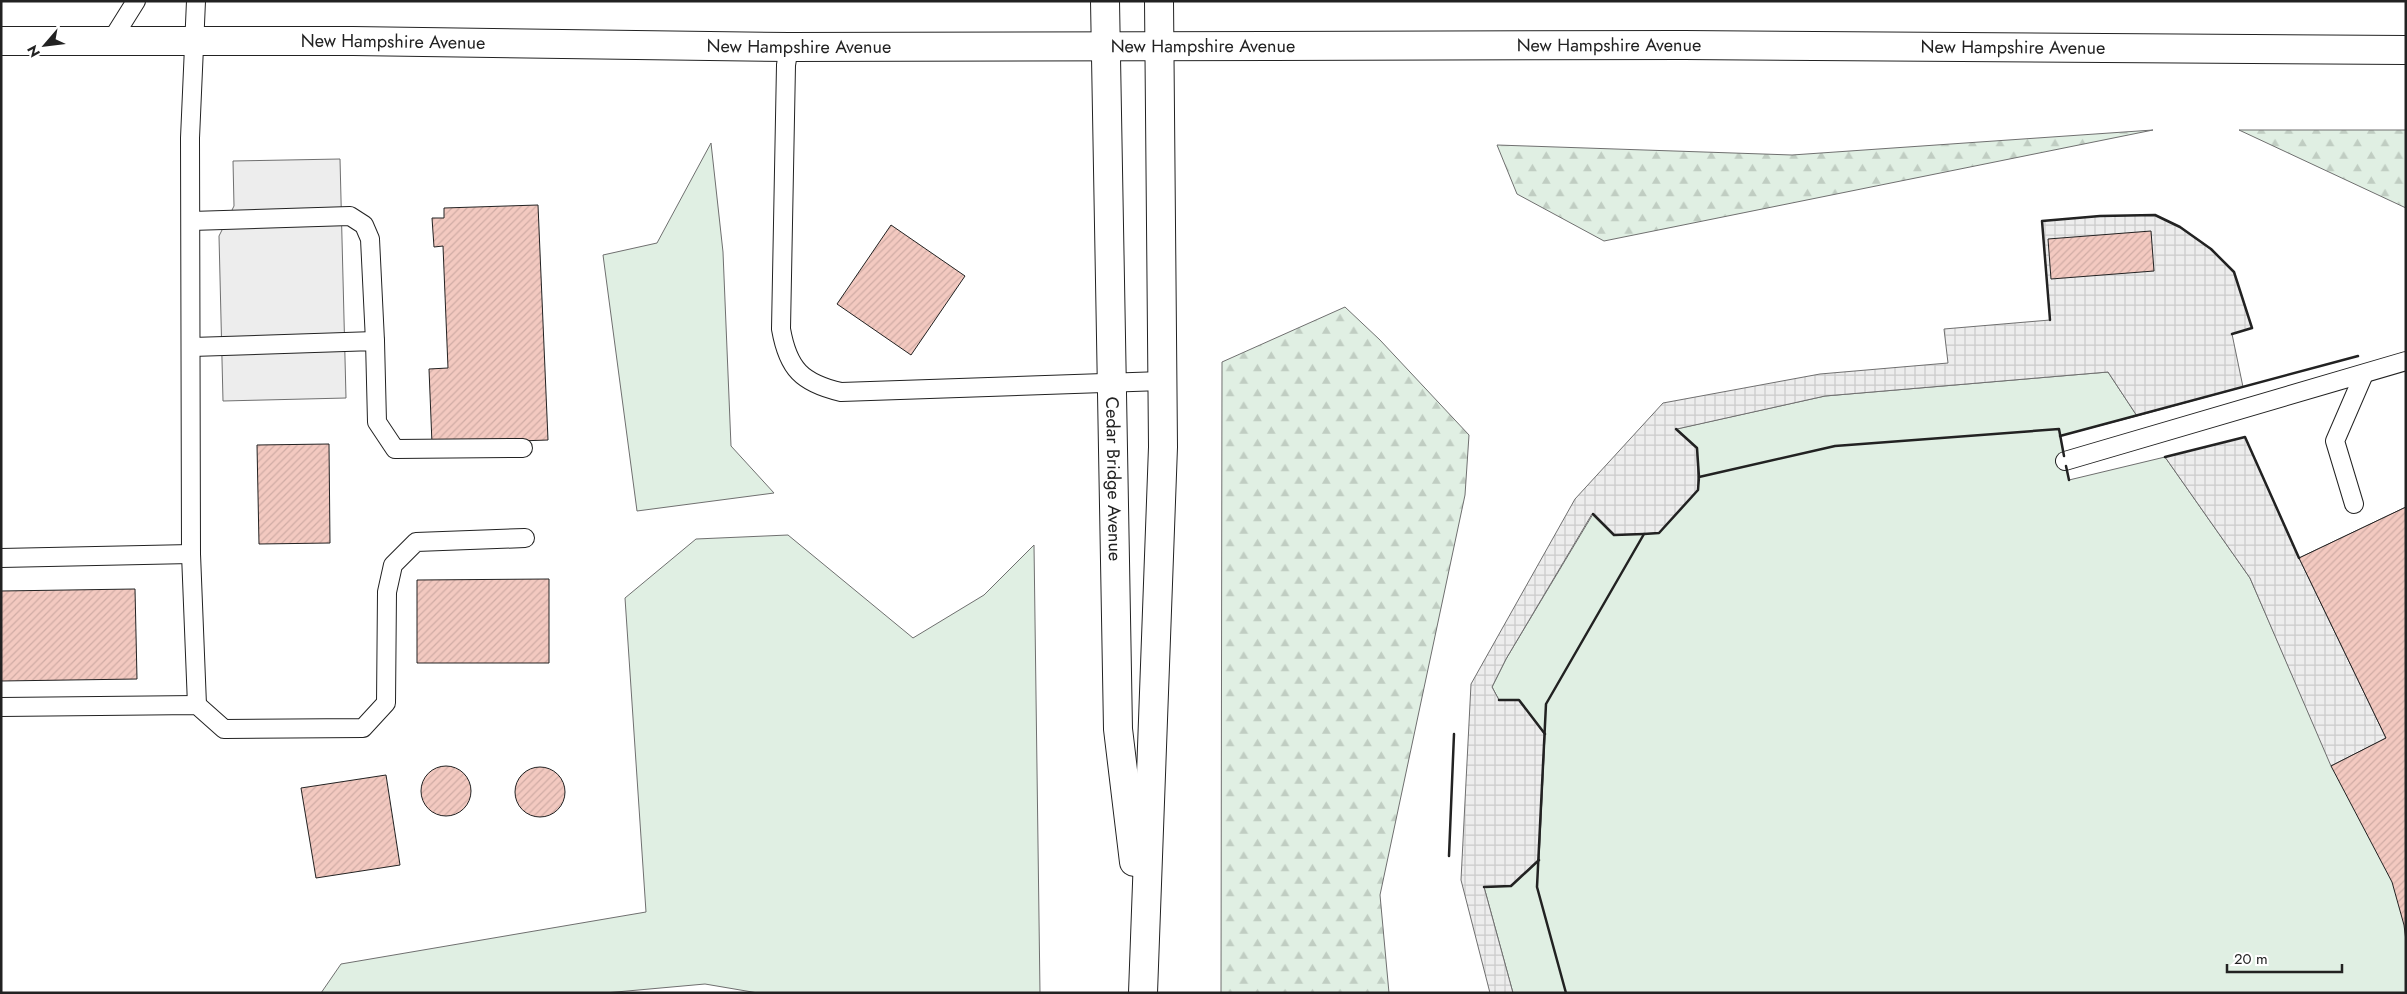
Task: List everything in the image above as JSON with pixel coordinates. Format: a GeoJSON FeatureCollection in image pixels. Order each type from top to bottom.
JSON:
{"type":"FeatureCollection","features":[{"type":"Feature","properties":{"kind":"main road","name":"Cedar Bridge Avenue"},"geometry":{"type":"LineString","coordinates":[[1105,1],[1118,728],[1144,953]]}},
{"type":"Feature","properties":{"kind":"main road","name":"Cedar Bridge Avenue"},"geometry":{"type":"LineString","coordinates":[[1143,993],[1162,447],[1159,1]]}},
{"type":"Feature","properties":{"kind":"main road","name":"New Hampshire Avenue"},"geometry":{"type":"LineString","coordinates":[[1,41],[192,40],[789,47],[1694,45],[2406,50]]}},
{"type":"Feature","properties":{"kind":"lane"},"geometry":{"type":"LineString","coordinates":[[111,41],[136,1]]}},
{"type":"Feature","properties":{"kind":"lane"},"geometry":{"type":"LineString","coordinates":[[196,1],[192,40],[190,138],[191,554],[197,705]]}},
{"type":"Feature","properties":{"kind":"lane"},"geometry":{"type":"LineString","coordinates":[[789,47],[786,65],[781,329],[785,351],[800,374],[817,386],[841,392],[1112,381],[1162,381]]}},
{"type":"Feature","properties":{"kind":"lane"},"geometry":{"type":"LineString","coordinates":[[191,222],[350,216],[364,225],[370,238],[377,422],[395,449],[523,448]]}},
{"type":"Feature","properties":{"kind":"lane"},"geometry":{"type":"LineString","coordinates":[[192,347],[375,341]]}},
{"type":"Feature","properties":{"kind":"lane"},"geometry":{"type":"LineString","coordinates":[[2065,461],[2406,361]]}},
{"type":"Feature","properties":{"kind":"lane"},"geometry":{"type":"LineString","coordinates":[[2354,504],[2335,441],[2364,374]]}},
{"type":"Feature","properties":{"kind":"lane"},"geometry":{"type":"LineString","coordinates":[[1,707],[197,705],[224,730],[363,728],[386,703],[386,592],[393,565],[416,542],[525,538]]}},
{"type":"Feature","properties":{"kind":"lane"},"geometry":{"type":"LineString","coordinates":[[1,558],[191,554]]}},
{"type":"Feature","properties":{"kind":"green space"},"geometry":{"type":"Polygon","coordinates":[[[2153,130],[1604,241],[1517,194],[1497,145],[1792,155],[2153,130]]]}},
{"type":"Feature","properties":{"kind":"green space"},"geometry":{"type":"Polygon","coordinates":[[[2239,130],[2406,130],[2406,208],[2239,130]]]}},
{"type":"Feature","properties":{"kind":"green space"},"geometry":{"type":"Polygon","coordinates":[[[711,143],[723,252],[731,446],[774,493],[637,511],[603,255],[657,243],[711,143]]]}},
{"type":"Feature","properties":{"kind":"green space"},"geometry":{"type":"Polygon","coordinates":[[[1345,307],[1380,340],[1469,435],[1465,495],[1380,895],[1389,993],[1221,993],[1222,362],[1345,307]]]}},
{"type":"Feature","properties":{"kind":"green space"},"geometry":{"type":"Polygon","coordinates":[[[2108,372],[2137,416],[2060,436],[2069,480],[2165,457],[2250,578],[2332,766],[2386,738],[2299,558],[2406,507],[2406,993],[1513,993],[1484,887],[1511,886],[1539,859],[1545,735],[1519,700],[1499,700],[1492,687],[1506,659],[1593,514],[1676,429],[1825,396],[2108,372]]]}},
{"type":"Feature","properties":{"kind":"green space"},"geometry":{"type":"Polygon","coordinates":[[[788,535],[913,638],[984,595],[1034,545],[1040,993],[758,993],[705,984],[605,993],[321,993],[341,964],[646,912],[625,598],[696,539],[788,535]]]}},
{"type":"Feature","properties":{"kind":"shaded area"},"geometry":{"type":"Polygon","coordinates":[[[340,159],[346,398],[223,401],[219,236],[234,206],[233,161],[340,159]]]}},
{"type":"Feature","properties":{"kind":"shaded area"},"geometry":{"type":"Polygon","coordinates":[[[2155,215],[2180,227],[2211,249],[2234,272],[2252,328],[2232,334],[2243,387],[2137,416],[2108,372],[1825,396],[1677,429],[1697,448],[1698,490],[1659,533],[1614,535],[1592,514],[1506,659],[1492,687],[1499,700],[1519,700],[1545,735],[1539,860],[1511,886],[1484,887],[1513,993],[1490,993],[1461,880],[1471,684],[1575,499],[1663,403],[1820,374],[1948,363],[1944,329],[2050,320],[2042,221],[2100,216],[2155,215]]]}},
{"type":"Feature","properties":{"kind":"shaded area"},"geometry":{"type":"Polygon","coordinates":[[[2245,437],[2299,558],[2386,738],[2331,766],[2250,578],[2165,457],[2245,437]]]}},
{"type":"Feature","properties":{"kind":"building"},"geometry":{"type":"Polygon","coordinates":[[[538,205],[548,440],[432,444],[429,369],[448,368],[443,246],[434,247],[432,218],[444,218],[444,208],[538,205]]]}},
{"type":"Feature","properties":{"kind":"building"},"geometry":{"type":"Polygon","coordinates":[[[891,225],[965,276],[911,355],[837,304],[891,225]]]}},
{"type":"Feature","properties":{"kind":"building"},"geometry":{"type":"Polygon","coordinates":[[[2151,231],[2154,271],[2051,279],[2048,239],[2151,231]]]}},
{"type":"Feature","properties":{"kind":"building"},"geometry":{"type":"Polygon","coordinates":[[[329,444],[330,543],[259,544],[257,445],[329,444]]]}},
{"type":"Feature","properties":{"kind":"building"},"geometry":{"type":"Polygon","coordinates":[[[2406,507],[2406,941],[2404,925],[2392,882],[2331,766],[2386,738],[2299,558],[2406,507]]]}},
{"type":"Feature","properties":{"kind":"building"},"geometry":{"type":"Polygon","coordinates":[[[549,579],[549,663],[417,663],[417,580],[549,579]]]}},
{"type":"Feature","properties":{"kind":"building"},"geometry":{"type":"Polygon","coordinates":[[[135,589],[137,679],[1,681],[1,591],[135,589]]]}},
{"type":"Feature","properties":{"kind":"building"},"geometry":{"type":"Polygon","coordinates":[[[451,766],[464,773],[470,781],[470,801],[464,809],[456,815],[441,816],[428,809],[422,801],[421,786],[428,773],[436,767],[451,766]]]}},
{"type":"Feature","properties":{"kind":"building"},"geometry":{"type":"Polygon","coordinates":[[[545,767],[558,774],[564,782],[564,802],[558,810],[550,816],[535,817],[522,810],[516,802],[515,787],[522,774],[530,768],[545,767]]]}},
{"type":"Feature","properties":{"kind":"building"},"geometry":{"type":"Polygon","coordinates":[[[386,775],[400,865],[316,878],[301,788],[386,775]]]}},
{"type":"Feature","properties":{"kind":"wall"},"geometry":{"type":"LineString","coordinates":[[2050,320],[2042,221],[2100,216],[2155,215],[2180,227],[2211,249],[2234,272],[2252,328],[2232,334]]}},
{"type":"Feature","properties":{"kind":"wall"},"geometry":{"type":"LineString","coordinates":[[2060,436],[2358,356]]}},
{"type":"Feature","properties":{"kind":"wall"},"geometry":{"type":"LineString","coordinates":[[1676,429],[1697,448],[1699,477]]}},
{"type":"Feature","properties":{"kind":"wall"},"geometry":{"type":"LineString","coordinates":[[1566,993],[1537,887],[1546,704],[1644,534],[1659,533],[1698,490],[1699,477],[1835,446],[2059,429],[2064,456]]}},
{"type":"Feature","properties":{"kind":"wall"},"geometry":{"type":"LineString","coordinates":[[2165,457],[2245,437],[2299,558]]}},
{"type":"Feature","properties":{"kind":"wall"},"geometry":{"type":"LineString","coordinates":[[2066,466],[2069,480]]}},
{"type":"Feature","properties":{"kind":"wall"},"geometry":{"type":"LineString","coordinates":[[1593,514],[1614,535],[1644,534]]}},
{"type":"Feature","properties":{"kind":"wall"},"geometry":{"type":"LineString","coordinates":[[1499,700],[1519,700],[1545,734]]}},
{"type":"Feature","properties":{"kind":"wall"},"geometry":{"type":"LineString","coordinates":[[1449,856],[1454,734]]}},
{"type":"Feature","properties":{"kind":"wall"},"geometry":{"type":"LineString","coordinates":[[1484,887],[1511,886],[1539,860]]}}]}
